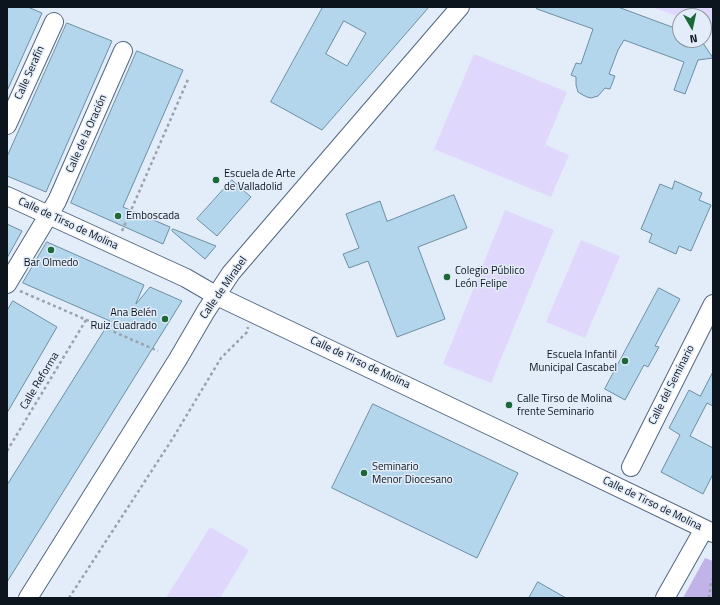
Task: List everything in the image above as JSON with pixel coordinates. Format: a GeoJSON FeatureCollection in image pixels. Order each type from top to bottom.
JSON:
{"type":"FeatureCollection","features":[{"type":"Feature","properties":{"kind":"street","name":"Calle de Mirabel"},"geometry":{"type":"LineString","coordinates":[[28,598],[178,359],[206,311],[236,267],[460,7]]}},
{"type":"Feature","properties":{"kind":"street","name":"Calle Serafín"},"geometry":{"type":"LineString","coordinates":[[7,125],[54,22]]}},
{"type":"Feature","properties":{"kind":"street","name":"Calle de la Oración"},"geometry":{"type":"LineString","coordinates":[[11,286],[57,202],[123,51]]}},
{"type":"Feature","properties":{"kind":"street","name":"Calle de Tirso de Molina"},"geometry":{"type":"LineString","coordinates":[[7,196],[186,278],[217,296],[708,531]]}},
{"type":"Feature","properties":{"kind":"street","name":"Calle del Seminario"},"geometry":{"type":"LineString","coordinates":[[632,467],[713,304]]}},
{"type":"Feature","properties":{"kind":"street"},"geometry":{"type":"LineString","coordinates":[[665,598],[708,531]]}},
{"type":"Feature","properties":{"kind":"path"},"geometry":{"type":"LineString","coordinates":[[122,230],[189,77]]}},
{"type":"Feature","properties":{"kind":"path"},"geometry":{"type":"LineString","coordinates":[[11,286],[158,351]]}},
{"type":"Feature","properties":{"kind":"path","name":"Calle Reforma"},"geometry":{"type":"LineString","coordinates":[[7,451],[86,320]]}},
{"type":"Feature","properties":{"kind":"path"},"geometry":{"type":"LineString","coordinates":[[69,598],[173,438],[220,358],[247,332],[248,326]]}},
{"type":"Feature","properties":{"kind":"path"},"geometry":{"type":"LineString","coordinates":[[709,598],[711,582],[713,579]]}},
{"type":"Feature","properties":{"kind":"shaded area"},"geometry":{"type":"Polygon","coordinates":[[[652,7],[713,7],[713,28],[712,8],[672,8],[672,14],[652,7]]]}},
{"type":"Feature","properties":{"kind":"shaded area"},"geometry":{"type":"Polygon","coordinates":[[[474,54],[567,92],[543,150],[546,145],[569,155],[551,197],[434,149],[474,54]]]}},
{"type":"Feature","properties":{"kind":"shaded area"},"geometry":{"type":"Polygon","coordinates":[[[505,210],[554,230],[491,383],[443,364],[505,210]]]}},
{"type":"Feature","properties":{"kind":"shaded area"},"geometry":{"type":"Polygon","coordinates":[[[581,240],[620,256],[585,338],[546,322],[581,240]]]}},
{"type":"Feature","properties":{"kind":"shaded area"},"geometry":{"type":"Polygon","coordinates":[[[210,527],[249,550],[220,598],[166,598],[210,527]]]}},
{"type":"Feature","properties":{"kind":"shaded area"},"geometry":{"type":"Polygon","coordinates":[[[705,558],[713,561],[713,598],[683,598],[705,558]]]}},
{"type":"Feature","properties":{"kind":"building"},"geometry":{"type":"Polygon","coordinates":[[[7,7],[28,7],[42,13],[7,91],[7,7]]]}},
{"type":"Feature","properties":{"kind":"building"},"geometry":{"type":"Polygon","coordinates":[[[323,7],[429,7],[322,130],[271,102],[323,7]],[[344,21],[326,54],[347,66],[366,33],[344,21]]]}},
{"type":"Feature","properties":{"kind":"building"},"geometry":{"type":"Polygon","coordinates":[[[537,7],[618,7],[672,27],[672,48],[706,48],[713,58],[698,60],[685,94],[674,90],[684,62],[624,40],[618,50],[609,74],[615,76],[610,89],[605,88],[598,96],[591,98],[587,97],[578,92],[576,77],[571,75],[576,63],[581,64],[593,29],[537,9],[537,7]]]}},
{"type":"Feature","properties":{"kind":"building"},"geometry":{"type":"Polygon","coordinates":[[[67,23],[112,41],[46,192],[7,176],[7,157],[67,23]]]}},
{"type":"Feature","properties":{"kind":"building"},"geometry":{"type":"Polygon","coordinates":[[[137,51],[183,70],[123,207],[170,227],[163,244],[71,203],[137,51]]]}},
{"type":"Feature","properties":{"kind":"building"},"geometry":{"type":"Polygon","coordinates":[[[232,180],[251,197],[217,236],[197,219],[232,180]]]}},
{"type":"Feature","properties":{"kind":"building"},"geometry":{"type":"Polygon","coordinates":[[[675,181],[702,193],[699,200],[711,205],[691,251],[679,246],[676,254],[649,242],[652,234],[641,229],[660,184],[672,189],[675,181]]]}},
{"type":"Feature","properties":{"kind":"building"},"geometry":{"type":"Polygon","coordinates":[[[454,195],[467,228],[418,247],[445,319],[397,337],[368,261],[349,268],[343,254],[359,248],[346,214],[380,201],[387,221],[454,195]]]}},
{"type":"Feature","properties":{"kind":"building"},"geometry":{"type":"Polygon","coordinates":[[[7,224],[22,231],[7,258],[7,224]]]}},
{"type":"Feature","properties":{"kind":"building"},"geometry":{"type":"Polygon","coordinates":[[[173,229],[216,246],[205,259],[172,231],[173,229]]]}},
{"type":"Feature","properties":{"kind":"building"},"geometry":{"type":"Polygon","coordinates":[[[47,242],[144,285],[136,304],[150,287],[182,301],[7,582],[7,485],[110,321],[23,283],[47,242]]]}},
{"type":"Feature","properties":{"kind":"building"},"geometry":{"type":"Polygon","coordinates":[[[659,288],[680,299],[655,346],[659,347],[648,367],[644,365],[625,400],[605,389],[659,288]]]}},
{"type":"Feature","properties":{"kind":"building"},"geometry":{"type":"Polygon","coordinates":[[[13,301],[57,327],[7,413],[7,311],[13,301]]]}},
{"type":"Feature","properties":{"kind":"building"},"geometry":{"type":"Polygon","coordinates":[[[713,372],[713,406],[707,403],[690,436],[713,448],[713,474],[703,494],[661,472],[680,435],[669,428],[689,390],[700,396],[713,372]]]}},
{"type":"Feature","properties":{"kind":"building"},"geometry":{"type":"Polygon","coordinates":[[[373,404],[518,473],[477,558],[332,488],[373,404]]]}},
{"type":"Feature","properties":{"kind":"building"},"geometry":{"type":"Polygon","coordinates":[[[538,582],[566,598],[529,598],[538,582]]]}},
{"type":"Feature","properties":{"kind":"place","name":"Escuela de Arte de Valladolid"},"geometry":{"type":"Point","coordinates":[216,180]}},
{"type":"Feature","properties":{"kind":"place","name":"Emboscada"},"geometry":{"type":"Point","coordinates":[118,216]}},
{"type":"Feature","properties":{"kind":"place","name":"Bar Olmedo"},"geometry":{"type":"Point","coordinates":[51,250]}},
{"type":"Feature","properties":{"kind":"place","name":"Colegio Público León Felipe"},"geometry":{"type":"Point","coordinates":[447,277]}},
{"type":"Feature","properties":{"kind":"place","name":"Ana Belén Ruiz Cuadrado"},"geometry":{"type":"Point","coordinates":[165,319]}},
{"type":"Feature","properties":{"kind":"place","name":"Escuela Infantil Municipal Cascabel"},"geometry":{"type":"Point","coordinates":[625,361]}},
{"type":"Feature","properties":{"kind":"place","name":"Calle Tirso de Molina frente Seminario"},"geometry":{"type":"Point","coordinates":[509,405]}},
{"type":"Feature","properties":{"kind":"place","name":"Seminario Menor Diocesano"},"geometry":{"type":"Point","coordinates":[364,473]}}]}
